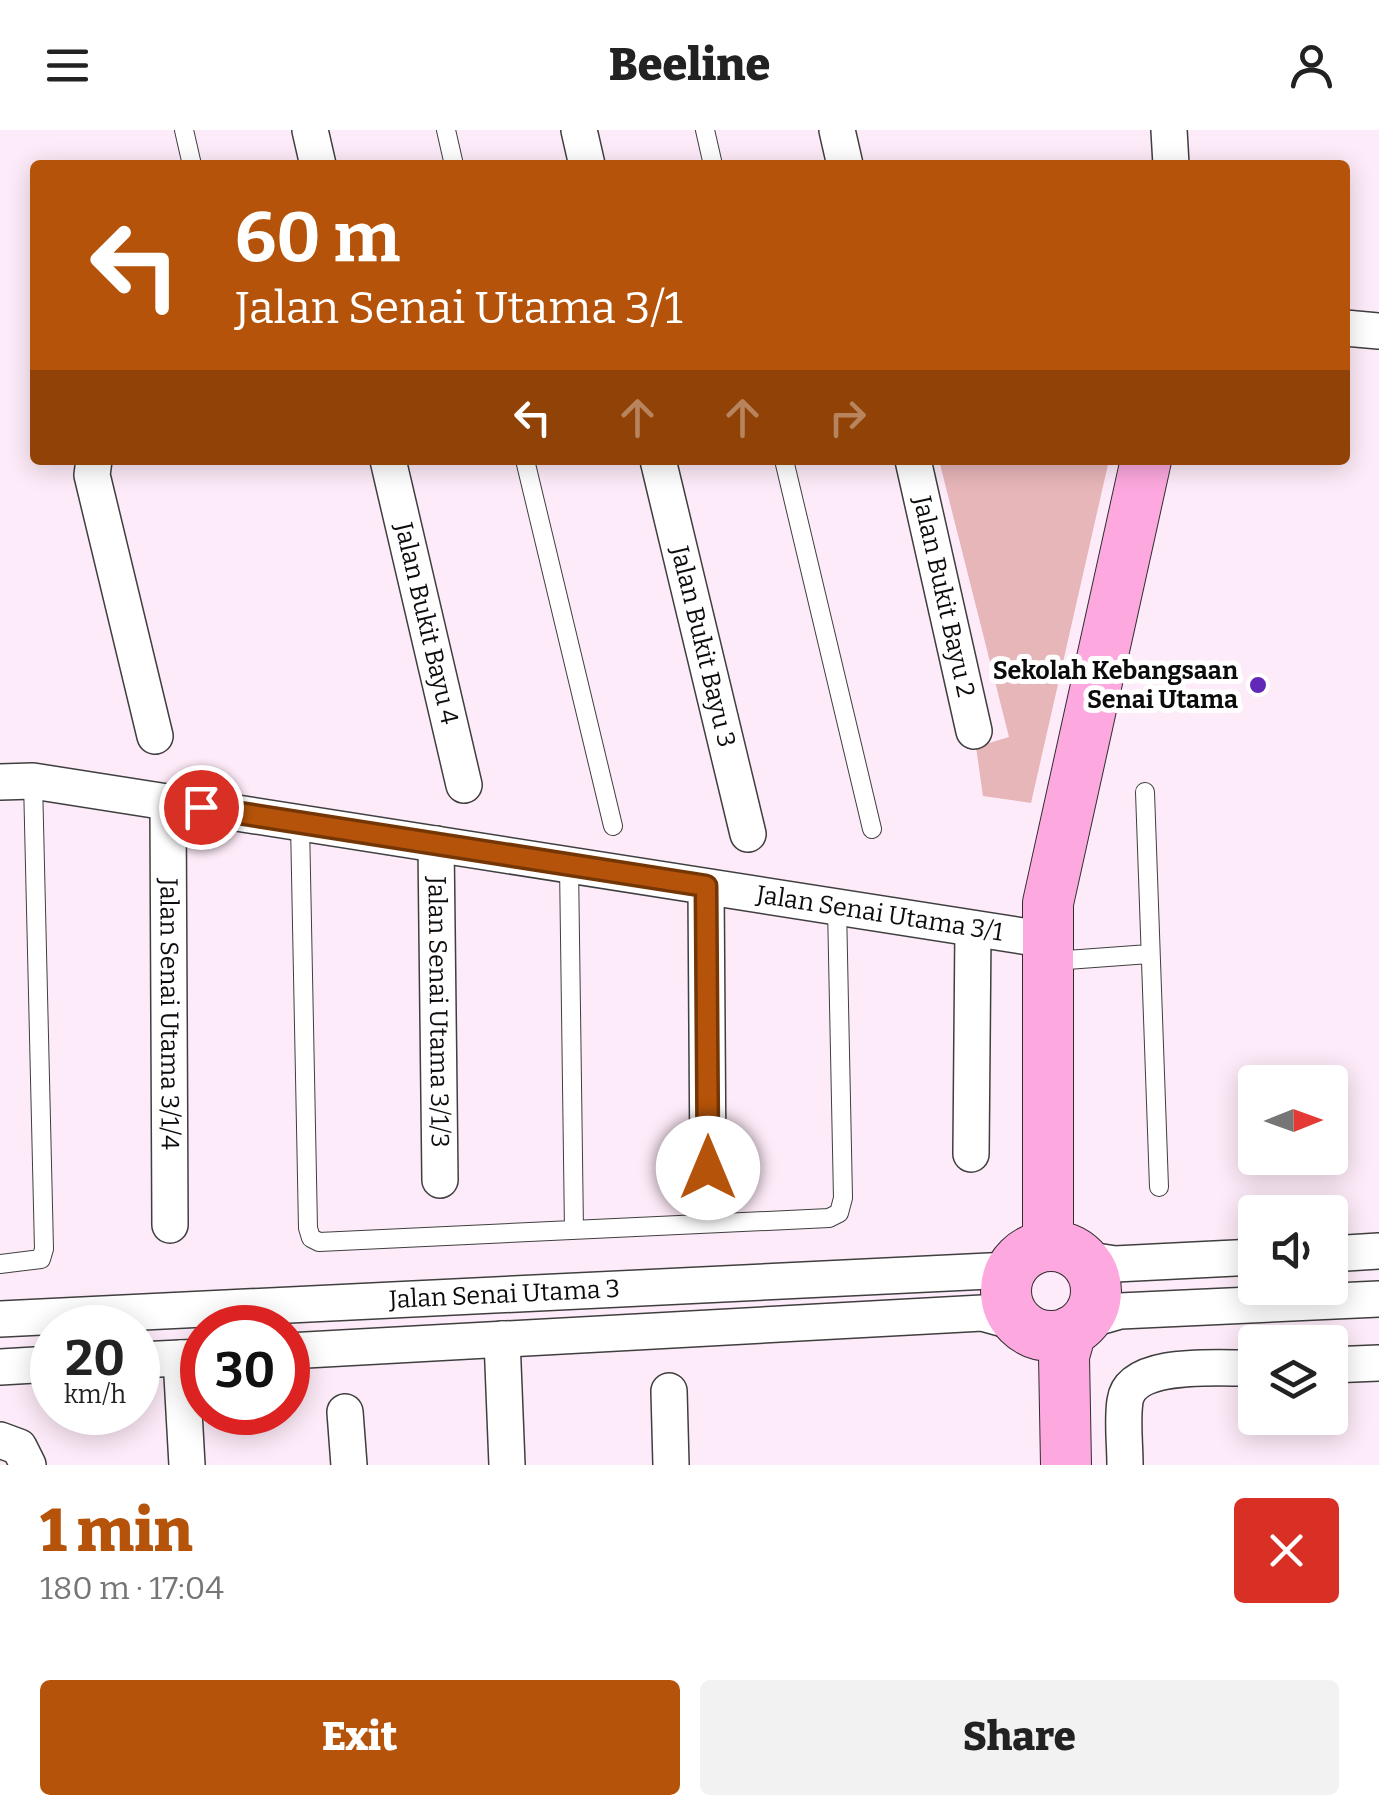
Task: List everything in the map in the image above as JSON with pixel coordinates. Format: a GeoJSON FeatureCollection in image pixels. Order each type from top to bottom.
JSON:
{"type":"FeatureCollection","features":[{"type":"Feature","properties":{"kind":"street"},"geometry":{"type":"LineString","coordinates":[[310,130],[317,160]]}},
{"type":"Feature","properties":{"kind":"street"},"geometry":{"type":"LineString","coordinates":[[579,130],[587,160]]}},
{"type":"Feature","properties":{"kind":"street"},"geometry":{"type":"LineString","coordinates":[[837,130],[844,160]]}},
{"type":"Feature","properties":{"kind":"street"},"geometry":{"type":"LineString","coordinates":[[1169,130],[1171,160]]}},
{"type":"Feature","properties":{"kind":"street"},"geometry":{"type":"LineString","coordinates":[[1350,328],[1379,330]]}},
{"type":"Feature","properties":{"kind":"street"},"geometry":{"type":"LineString","coordinates":[[93,465],[92,475],[154,736]]}},
{"type":"Feature","properties":{"kind":"street","name":"Jalan Bukit Bayu 4"},"geometry":{"type":"LineString","coordinates":[[389,465],[464,785]]}},
{"type":"Feature","properties":{"kind":"street","name":"Jalan Bukit Bayu 3"},"geometry":{"type":"LineString","coordinates":[[659,465],[748,834]]}},
{"type":"Feature","properties":{"kind":"street","name":"Jalan Bukit Bayu 2"},"geometry":{"type":"LineString","coordinates":[[914,465],[974,731]]}},
{"type":"Feature","properties":{"kind":"street"},"geometry":{"type":"LineString","coordinates":[[1066,1465],[1064,1356],[1051,1327],[1006,1298],[1047,1258],[1048,951],[1052,882],[1145,465]]}},
{"type":"Feature","properties":{"kind":"street","name":"Jalan Senai Utama 3/1"},"geometry":{"type":"LineString","coordinates":[[17,781],[973,928],[1048,951]]}},
{"type":"Feature","properties":{"kind":"street","name":"Jalan Senai Utama 3/1/4"},"geometry":{"type":"LineString","coordinates":[[168,802],[170,1225]]}},
{"type":"Feature","properties":{"kind":"street","name":"Jalan Senai Utama 3/1/3"},"geometry":{"type":"LineString","coordinates":[[436,844],[440,1180]]}},
{"type":"Feature","properties":{"kind":"street"},"geometry":{"type":"LineString","coordinates":[[706,886],[708,1168]]}},
{"type":"Feature","properties":{"kind":"street"},"geometry":{"type":"LineString","coordinates":[[970,1154],[973,928]]}},
{"type":"Feature","properties":{"kind":"street"},"geometry":{"type":"LineString","coordinates":[[1348,1253],[1379,1251]]}},
{"type":"Feature","properties":{"kind":"street"},"geometry":{"type":"LineString","coordinates":[[1047,1258],[1095,1283],[1092,1310],[1051,1327]]}},
{"type":"Feature","properties":{"kind":"street","name":"Jalan Senai Utama 3"},"geometry":{"type":"LineString","coordinates":[[0,1319],[1047,1258],[1115,1264],[1238,1258]]}},
{"type":"Feature","properties":{"kind":"street","name":"Jalan Senai Utama 3"},"geometry":{"type":"LineString","coordinates":[[310,1350],[982,1313],[1051,1327],[1120,1311],[1379,1299]]}},
{"type":"Feature","properties":{"kind":"street"},"geometry":{"type":"LineString","coordinates":[[310,1334],[320,1302]]}},
{"type":"Feature","properties":{"kind":"street"},"geometry":{"type":"LineString","coordinates":[[1032,1465],[1051,1327]]}},
{"type":"Feature","properties":{"kind":"street"},"geometry":{"type":"LineString","coordinates":[[502,1339],[507,1465]]}},
{"type":"Feature","properties":{"kind":"street"},"geometry":{"type":"LineString","coordinates":[[1348,1364],[1379,1363]]}},
{"type":"Feature","properties":{"kind":"street"},"geometry":{"type":"LineString","coordinates":[[0,1367],[30,1365]]}},
{"type":"Feature","properties":{"kind":"street"},"geometry":{"type":"LineString","coordinates":[[1125,1465],[1125,1397],[1136,1379],[1157,1372],[1238,1369]]}},
{"type":"Feature","properties":{"kind":"street"},"geometry":{"type":"LineString","coordinates":[[669,1391],[671,1465]]}},
{"type":"Feature","properties":{"kind":"street"},"geometry":{"type":"LineString","coordinates":[[345,1412],[349,1465]]}},
{"type":"Feature","properties":{"kind":"street"},"geometry":{"type":"LineString","coordinates":[[187,1465],[188,1435]]}},
{"type":"Feature","properties":{"kind":"street"},"geometry":{"type":"LineString","coordinates":[[0,1440],[19,1446],[28,1465]]}},
{"type":"Feature","properties":{"kind":"lane"},"geometry":{"type":"LineString","coordinates":[[184,130],[191,160]]}},
{"type":"Feature","properties":{"kind":"lane"},"geometry":{"type":"LineString","coordinates":[[446,130],[453,160]]}},
{"type":"Feature","properties":{"kind":"lane"},"geometry":{"type":"LineString","coordinates":[[705,130],[713,160]]}},
{"type":"Feature","properties":{"kind":"lane"},"geometry":{"type":"LineString","coordinates":[[526,465],[613,826]]}},
{"type":"Feature","properties":{"kind":"lane"},"geometry":{"type":"LineString","coordinates":[[785,465],[872,829]]}},
{"type":"Feature","properties":{"kind":"lane"},"geometry":{"type":"LineString","coordinates":[[0,1264],[41,1259],[44,1248],[17,781]]}},
{"type":"Feature","properties":{"kind":"lane"},"geometry":{"type":"LineString","coordinates":[[1145,792],[1159,1187]]}},
{"type":"Feature","properties":{"kind":"lane"},"geometry":{"type":"LineString","coordinates":[[300,823],[311,1238],[319,1242],[829,1218],[839,1213],[843,1198],[837,907]]}},
{"type":"Feature","properties":{"kind":"lane"},"geometry":{"type":"LineString","coordinates":[[569,865],[574,1230]]}},
{"type":"Feature","properties":{"kind":"lane"},"geometry":{"type":"LineString","coordinates":[[1048,951],[1149,954]]}},
{"type":"Feature","properties":{"kind":"shaded area"},"geometry":{"type":"Polygon","coordinates":[[[940,465],[1108,465],[1031,803],[983,796],[976,747],[1009,737],[940,465]]]}},
{"type":"Feature","properties":{"kind":"place","name":"Sekolah Kebangsaan Senai Utama"},"geometry":{"type":"Point","coordinates":[1258,685]}},
{"type":"Feature","properties":{"kind":"route"},"geometry":{"type":"LineString","coordinates":[[201,807],[706,886],[708,1168]]}}]}
